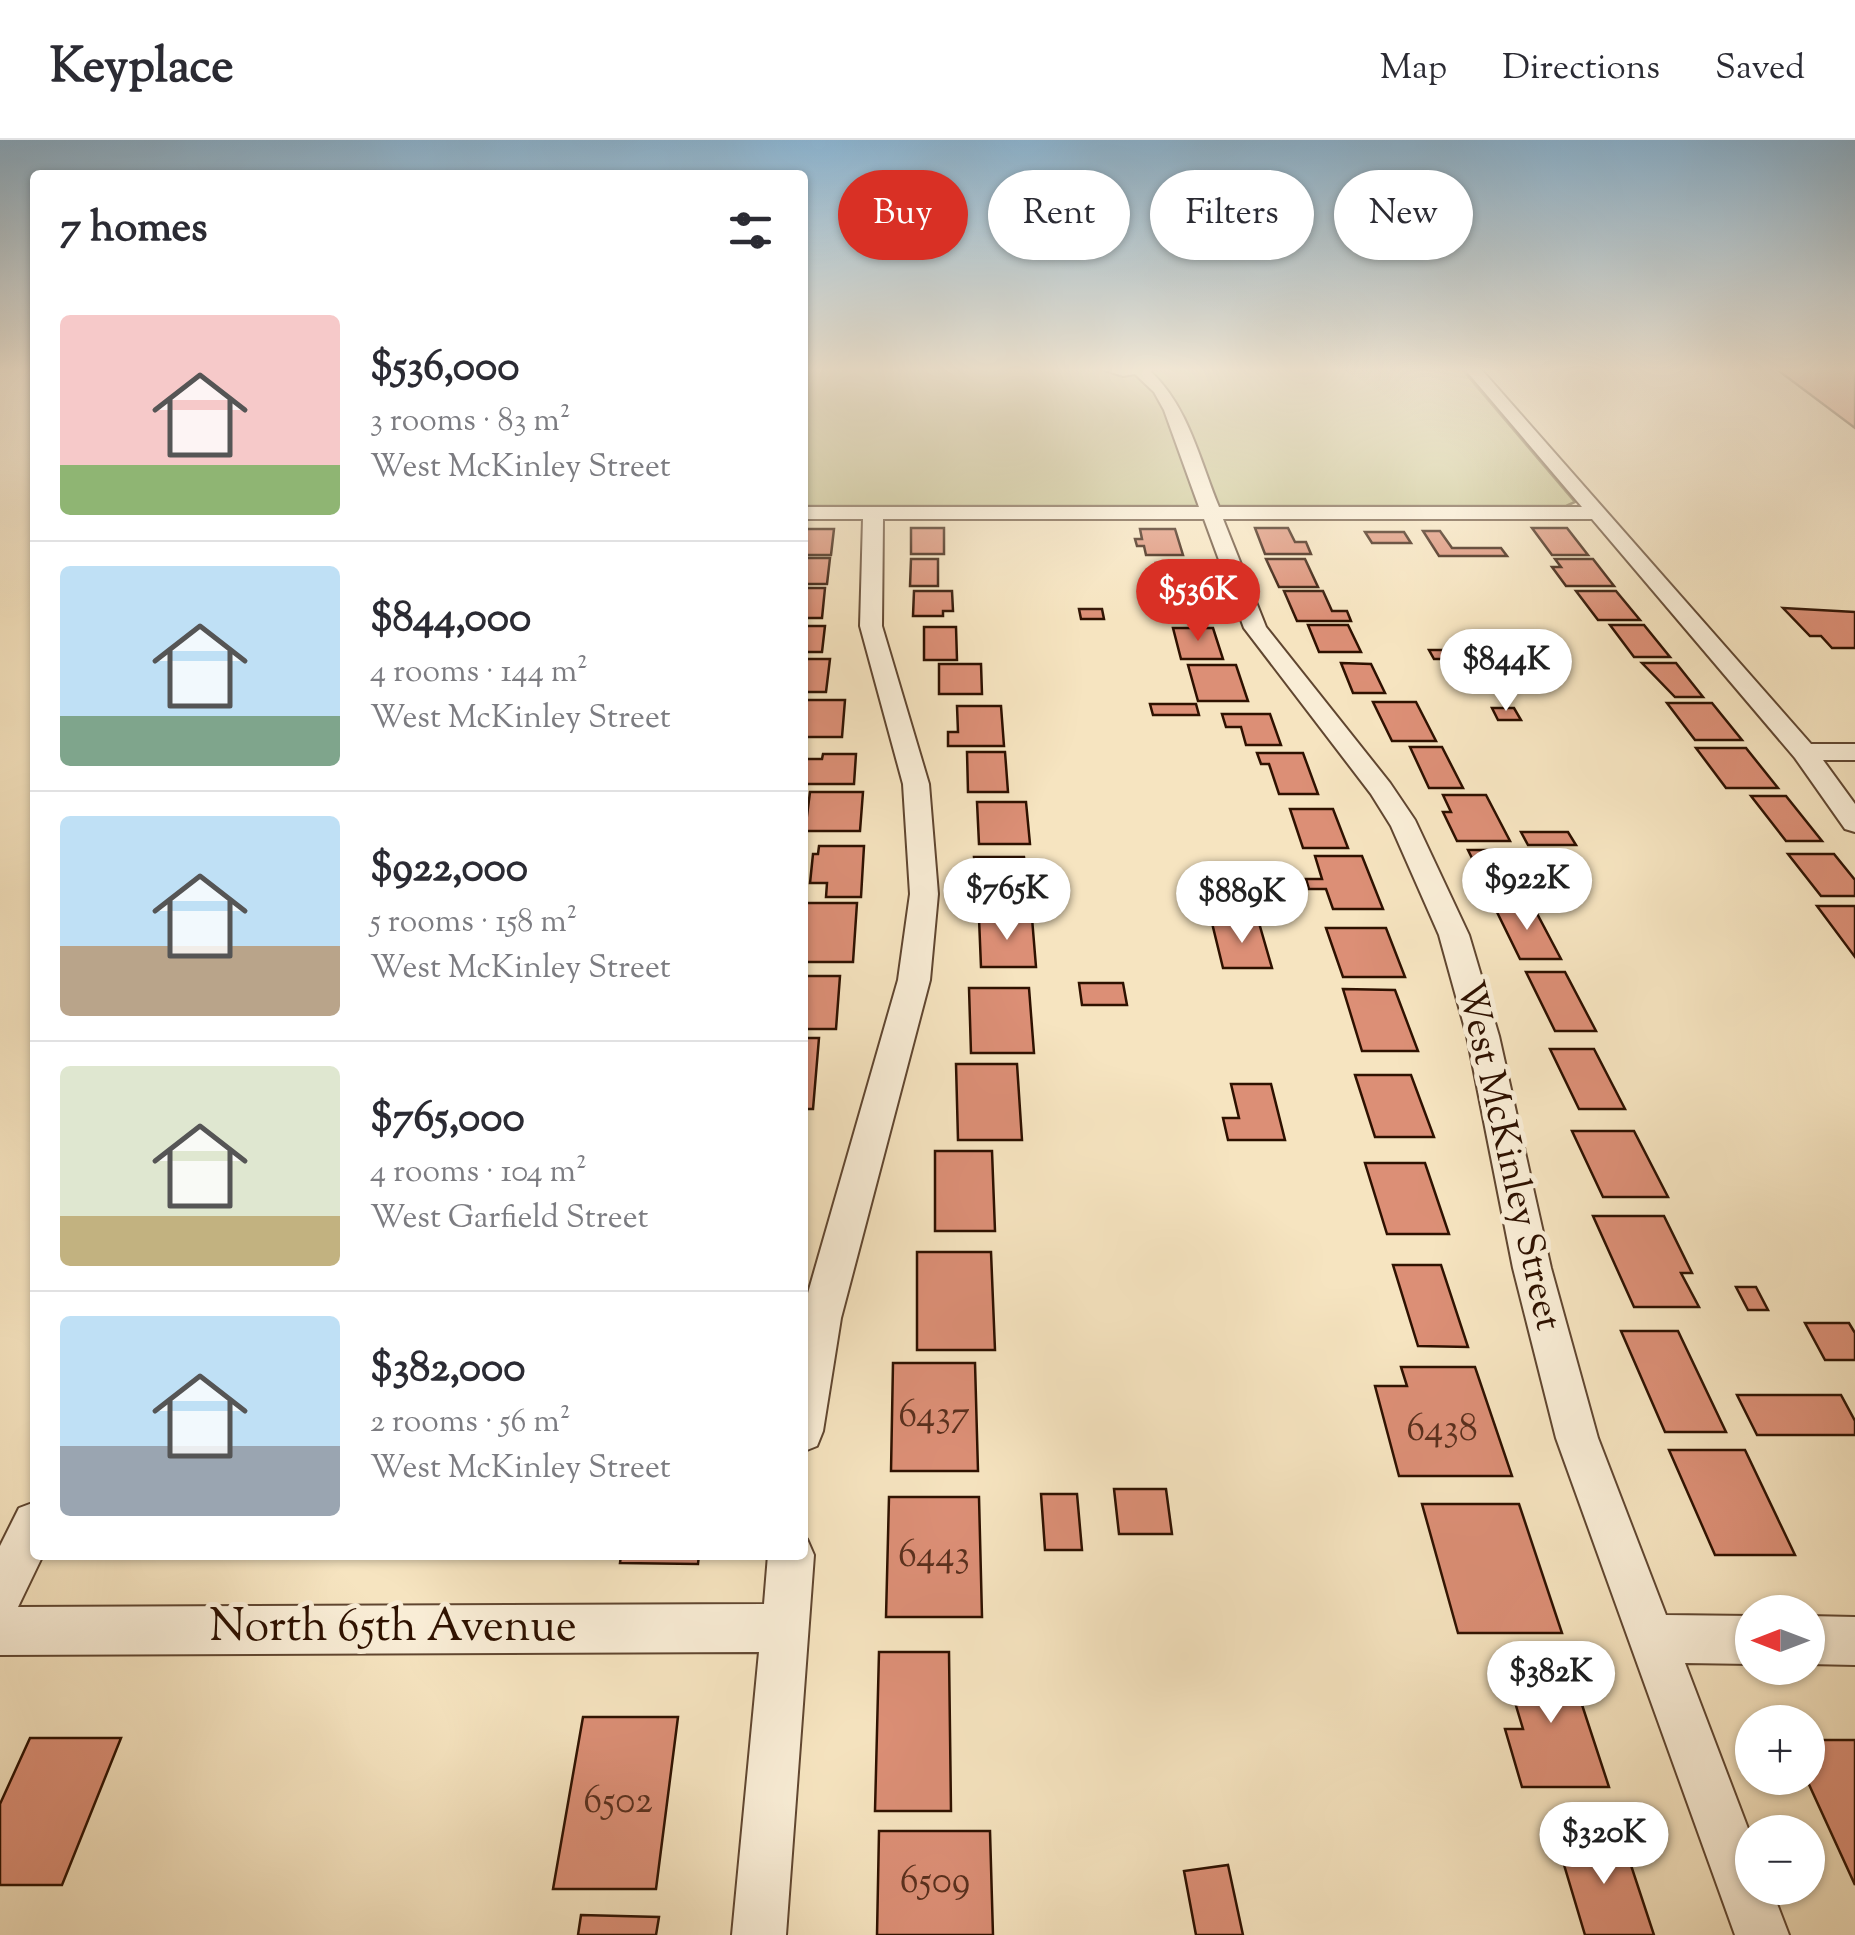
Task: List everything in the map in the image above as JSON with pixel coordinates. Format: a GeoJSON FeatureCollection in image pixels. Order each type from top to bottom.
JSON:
{"type":"FeatureCollection","features":[{"type":"Feature","properties":{"kind":"street","name":"West McKinley Street"},"geometry":{"type":"LineString","coordinates":[[1189,452],[1255,628],[1381,789],[1405,826],[1443,907],[1483,1036],[1554,1357],[1578,1438],[1762,1935]]}},
{"type":"Feature","properties":{"kind":"street"},"geometry":{"type":"LineString","coordinates":[[1545,452],[1804,752],[1855,822]]}},
{"type":"Feature","properties":{"kind":"street"},"geometry":{"type":"LineString","coordinates":[[808,513],[1598,513]]}},
{"type":"Feature","properties":{"kind":"street"},"geometry":{"type":"LineString","coordinates":[[808,1396],[821,1318],[914,980],[924,894],[916,784],[871,626],[872,513]]}},
{"type":"Feature","properties":{"kind":"street"},"geometry":{"type":"LineString","coordinates":[[1804,752],[1855,752]]}},
{"type":"Feature","properties":{"kind":"street"},"geometry":{"type":"LineString","coordinates":[[0,1595],[30,1534]]}},
{"type":"Feature","properties":{"kind":"street"},"geometry":{"type":"LineString","coordinates":[[759,1935],[792,1560]]}},
{"type":"Feature","properties":{"kind":"street","name":"North 65th Avenue"},"geometry":{"type":"LineString","coordinates":[[0,1631],[785,1628]]}},
{"type":"Feature","properties":{"kind":"street"},"geometry":{"type":"LineString","coordinates":[[1652,1639],[1735,1640]]}},
{"type":"Feature","properties":{"kind":"street"},"geometry":{"type":"LineString","coordinates":[[1825,1640],[1855,1640]]}},
{"type":"Feature","properties":{"kind":"shaded area"},"geometry":{"type":"Polygon","coordinates":[[[808,452],[1532,452],[1575,502],[1566,506],[808,506],[808,452]]]}},
{"type":"Feature","properties":{"kind":"building"},"geometry":{"type":"Polygon","coordinates":[[[911,528],[944,528],[944,554],[911,554],[911,528]]]}},
{"type":"Feature","properties":{"kind":"building"},"geometry":{"type":"Polygon","coordinates":[[[1255,528],[1288,528],[1295,542],[1306,542],[1311,554],[1265,554],[1255,528]]]}},
{"type":"Feature","properties":{"kind":"building"},"geometry":{"type":"Polygon","coordinates":[[[1532,528],[1567,528],[1588,555],[1552,555],[1532,528]]]}},
{"type":"Feature","properties":{"kind":"building"},"geometry":{"type":"Polygon","coordinates":[[[808,529],[834,529],[831,555],[808,555],[808,529]]]}},
{"type":"Feature","properties":{"kind":"building"},"geometry":{"type":"Polygon","coordinates":[[[1140,529],[1175,529],[1183,555],[1146,555],[1144,546],[1137,546],[1135,539],[1142,539],[1140,529]]]}},
{"type":"Feature","properties":{"kind":"building"},"geometry":{"type":"Polygon","coordinates":[[[1423,531],[1440,531],[1452,548],[1501,548],[1507,556],[1439,556],[1423,531]]]}},
{"type":"Feature","properties":{"kind":"building"},"geometry":{"type":"Polygon","coordinates":[[[1365,532],[1404,532],[1411,543],[1372,543],[1365,532]]]}},
{"type":"Feature","properties":{"kind":"building"},"geometry":{"type":"Polygon","coordinates":[[[808,558],[830,558],[827,584],[808,584],[808,558]]]}},
{"type":"Feature","properties":{"kind":"building"},"geometry":{"type":"Polygon","coordinates":[[[911,559],[938,559],[938,586],[910,586],[911,559]]]}},
{"type":"Feature","properties":{"kind":"building"},"geometry":{"type":"Polygon","coordinates":[[[1266,559],[1305,559],[1318,587],[1279,587],[1266,559]]]}},
{"type":"Feature","properties":{"kind":"building"},"geometry":{"type":"Polygon","coordinates":[[[1555,559],[1593,559],[1614,586],[1566,586],[1552,567],[1561,567],[1555,559]]]}},
{"type":"Feature","properties":{"kind":"building"},"geometry":{"type":"Polygon","coordinates":[[[1156,563],[1187,563],[1194,586],[1163,586],[1156,563]]]}},
{"type":"Feature","properties":{"kind":"building"},"geometry":{"type":"Polygon","coordinates":[[[808,588],[825,588],[822,618],[808,618],[808,588]]]}},
{"type":"Feature","properties":{"kind":"building"},"geometry":{"type":"Polygon","coordinates":[[[914,591],[952,591],[953,611],[943,611],[943,616],[913,616],[914,591]]]}},
{"type":"Feature","properties":{"kind":"building"},"geometry":{"type":"Polygon","coordinates":[[[1156,591],[1195,591],[1204,621],[1164,621],[1156,591]]]}},
{"type":"Feature","properties":{"kind":"building"},"geometry":{"type":"Polygon","coordinates":[[[1284,591],[1323,591],[1332,611],[1347,611],[1351,621],[1297,621],[1284,591]]]}},
{"type":"Feature","properties":{"kind":"building"},"geometry":{"type":"Polygon","coordinates":[[[1576,591],[1616,591],[1640,620],[1598,620],[1576,591]]]}},
{"type":"Feature","properties":{"kind":"building"},"geometry":{"type":"Polygon","coordinates":[[[1783,608],[1855,612],[1855,648],[1832,648],[1821,636],[1810,636],[1783,608]]]}},
{"type":"Feature","properties":{"kind":"building"},"geometry":{"type":"Polygon","coordinates":[[[1079,609],[1102,609],[1104,619],[1081,619],[1079,609]]]}},
{"type":"Feature","properties":{"kind":"building"},"geometry":{"type":"Polygon","coordinates":[[[1308,625],[1348,625],[1361,652],[1319,652],[1308,625]]]}},
{"type":"Feature","properties":{"kind":"building"},"geometry":{"type":"Polygon","coordinates":[[[1610,625],[1644,625],[1670,657],[1634,657],[1610,625]]]}},
{"type":"Feature","properties":{"kind":"building"},"geometry":{"type":"Polygon","coordinates":[[[808,626],[825,626],[822,652],[808,652],[808,626]]]}},
{"type":"Feature","properties":{"kind":"building"},"geometry":{"type":"Polygon","coordinates":[[[924,627],[956,627],[957,660],[924,660],[924,627]]]}},
{"type":"Feature","properties":{"kind":"building"},"geometry":{"type":"Polygon","coordinates":[[[1173,628],[1213,628],[1223,659],[1181,659],[1173,628]]]}},
{"type":"Feature","properties":{"kind":"building"},"geometry":{"type":"Polygon","coordinates":[[[1429,650],[1474,650],[1479,659],[1434,659],[1429,650]]]}},
{"type":"Feature","properties":{"kind":"building"},"geometry":{"type":"Polygon","coordinates":[[[808,659],[830,659],[826,692],[808,692],[808,659]]]}},
{"type":"Feature","properties":{"kind":"building"},"geometry":{"type":"Polygon","coordinates":[[[1341,663],[1371,664],[1385,693],[1353,693],[1341,663]]]}},
{"type":"Feature","properties":{"kind":"building"},"geometry":{"type":"Polygon","coordinates":[[[1642,663],[1676,663],[1703,697],[1675,697],[1642,663]]]}},
{"type":"Feature","properties":{"kind":"building"},"geometry":{"type":"Polygon","coordinates":[[[939,664],[981,664],[982,694],[939,694],[939,664]]]}},
{"type":"Feature","properties":{"kind":"building"},"geometry":{"type":"Polygon","coordinates":[[[1188,665],[1236,665],[1248,701],[1198,701],[1188,665]]]}},
{"type":"Feature","properties":{"kind":"building"},"geometry":{"type":"Polygon","coordinates":[[[808,700],[845,700],[842,737],[808,737],[808,700]]]}},
{"type":"Feature","properties":{"kind":"building"},"geometry":{"type":"Polygon","coordinates":[[[1373,702],[1416,702],[1436,741],[1392,741],[1373,702]]]}},
{"type":"Feature","properties":{"kind":"building"},"geometry":{"type":"Polygon","coordinates":[[[1667,703],[1712,703],[1742,740],[1695,740],[1667,703]]]}},
{"type":"Feature","properties":{"kind":"building"},"geometry":{"type":"Polygon","coordinates":[[[1150,704],[1196,704],[1199,715],[1153,715],[1150,704]]]}},
{"type":"Feature","properties":{"kind":"building"},"geometry":{"type":"Polygon","coordinates":[[[957,706],[1001,706],[1004,746],[948,746],[948,732],[958,732],[957,706]]]}},
{"type":"Feature","properties":{"kind":"building"},"geometry":{"type":"Polygon","coordinates":[[[1492,708],[1514,708],[1521,720],[1498,720],[1492,708]]]}},
{"type":"Feature","properties":{"kind":"building"},"geometry":{"type":"Polygon","coordinates":[[[1222,714],[1270,714],[1281,745],[1246,745],[1241,727],[1226,727],[1222,714]]]}},
{"type":"Feature","properties":{"kind":"building"},"geometry":{"type":"Polygon","coordinates":[[[1410,747],[1442,747],[1463,788],[1429,788],[1410,747]]]}},
{"type":"Feature","properties":{"kind":"building"},"geometry":{"type":"Polygon","coordinates":[[[1696,748],[1746,748],[1778,788],[1726,788],[1696,748]]]}},
{"type":"Feature","properties":{"kind":"building"},"geometry":{"type":"Polygon","coordinates":[[[967,752],[1005,752],[1008,792],[968,792],[967,752]]]}},
{"type":"Feature","properties":{"kind":"building"},"geometry":{"type":"Polygon","coordinates":[[[1257,753],[1303,753],[1318,794],[1279,794],[1269,764],[1261,764],[1257,753]]]}},
{"type":"Feature","properties":{"kind":"building"},"geometry":{"type":"Polygon","coordinates":[[[823,754],[856,754],[854,784],[808,784],[808,759],[822,759],[823,754]]]}},
{"type":"Feature","properties":{"kind":"building"},"geometry":{"type":"Polygon","coordinates":[[[810,792],[863,792],[860,831],[808,831],[810,792]]]}},
{"type":"Feature","properties":{"kind":"building"},"geometry":{"type":"Polygon","coordinates":[[[1443,795],[1486,795],[1510,841],[1457,841],[1443,812],[1451,812],[1443,795]]]}},
{"type":"Feature","properties":{"kind":"building"},"geometry":{"type":"Polygon","coordinates":[[[1751,796],[1786,796],[1822,841],[1786,841],[1751,796]]]}},
{"type":"Feature","properties":{"kind":"building"},"geometry":{"type":"Polygon","coordinates":[[[977,802],[1026,802],[1030,844],[979,844],[977,802]]]}},
{"type":"Feature","properties":{"kind":"building"},"geometry":{"type":"Polygon","coordinates":[[[1290,809],[1333,809],[1348,848],[1303,848],[1290,809]]]}},
{"type":"Feature","properties":{"kind":"building"},"geometry":{"type":"Polygon","coordinates":[[[1521,832],[1568,832],[1576,845],[1528,845],[1521,832]]]}},
{"type":"Feature","properties":{"kind":"building"},"geometry":{"type":"Polygon","coordinates":[[[819,846],[864,846],[861,897],[826,897],[827,883],[810,883],[813,854],[818,854],[819,846]]]}},
{"type":"Feature","properties":{"kind":"building"},"geometry":{"type":"Polygon","coordinates":[[[1468,850],[1513,850],[1539,899],[1492,899],[1468,850]]]}},
{"type":"Feature","properties":{"kind":"building"},"geometry":{"type":"Polygon","coordinates":[[[1788,854],[1834,854],[1855,880],[1855,896],[1821,896],[1788,854]]]}},
{"type":"Feature","properties":{"kind":"building"},"geometry":{"type":"Polygon","coordinates":[[[1315,856],[1362,856],[1383,909],[1333,909],[1326,889],[1309,889],[1306,879],[1322,879],[1315,856]]]}},
{"type":"Feature","properties":{"kind":"building"},"geometry":{"type":"Polygon","coordinates":[[[974,857],[1024,857],[1030,907],[978,907],[974,857]]]}},
{"type":"Feature","properties":{"kind":"building"},"geometry":{"type":"Polygon","coordinates":[[[808,903],[857,903],[853,962],[808,962],[808,903]]]}},
{"type":"Feature","properties":{"kind":"building"},"geometry":{"type":"Polygon","coordinates":[[[1494,906],[1533,906],[1561,959],[1520,959],[1494,906]]]}},
{"type":"Feature","properties":{"kind":"building"},"geometry":{"type":"Polygon","coordinates":[[[1817,906],[1855,906],[1855,957],[1817,906]]]}},
{"type":"Feature","properties":{"kind":"building"},"geometry":{"type":"Polygon","coordinates":[[[979,918],[1032,918],[1036,967],[981,967],[979,918]]]}},
{"type":"Feature","properties":{"kind":"building"},"geometry":{"type":"Polygon","coordinates":[[[1212,923],[1259,923],[1272,968],[1223,968],[1212,923]]]}},
{"type":"Feature","properties":{"kind":"building"},"geometry":{"type":"Polygon","coordinates":[[[1326,928],[1386,928],[1405,977],[1343,977],[1326,928]]]}},
{"type":"Feature","properties":{"kind":"building"},"geometry":{"type":"Polygon","coordinates":[[[1526,972],[1565,972],[1596,1031],[1555,1031],[1526,972]]]}},
{"type":"Feature","properties":{"kind":"building"},"geometry":{"type":"Polygon","coordinates":[[[808,976],[840,976],[836,1029],[808,1029],[808,976]]]}},
{"type":"Feature","properties":{"kind":"building"},"geometry":{"type":"Polygon","coordinates":[[[1079,983],[1123,983],[1127,1005],[1082,1005],[1079,983]]]}},
{"type":"Feature","properties":{"kind":"building"},"geometry":{"type":"Polygon","coordinates":[[[969,988],[1029,988],[1034,1053],[971,1053],[969,988]]]}},
{"type":"Feature","properties":{"kind":"building"},"geometry":{"type":"Polygon","coordinates":[[[1343,989],[1395,990],[1418,1051],[1362,1051],[1343,989]]]}},
{"type":"Feature","properties":{"kind":"building"},"geometry":{"type":"Polygon","coordinates":[[[808,1038],[819,1038],[813,1109],[808,1109],[808,1038]]]}},
{"type":"Feature","properties":{"kind":"building"},"geometry":{"type":"Polygon","coordinates":[[[1550,1049],[1594,1049],[1625,1109],[1579,1109],[1550,1049]]]}},
{"type":"Feature","properties":{"kind":"building"},"geometry":{"type":"Polygon","coordinates":[[[956,1064],[1017,1064],[1022,1140],[958,1140],[956,1064]]]}},
{"type":"Feature","properties":{"kind":"building"},"geometry":{"type":"Polygon","coordinates":[[[1355,1075],[1411,1075],[1434,1137],[1375,1137],[1355,1075]]]}},
{"type":"Feature","properties":{"kind":"building"},"geometry":{"type":"Polygon","coordinates":[[[1231,1084],[1271,1084],[1285,1140],[1228,1140],[1223,1118],[1239,1118],[1231,1084]]]}},
{"type":"Feature","properties":{"kind":"building"},"geometry":{"type":"Polygon","coordinates":[[[1572,1131],[1634,1131],[1668,1197],[1603,1197],[1572,1131]]]}},
{"type":"Feature","properties":{"kind":"building"},"geometry":{"type":"Polygon","coordinates":[[[935,1151],[992,1151],[995,1231],[935,1231],[935,1151]]]}},
{"type":"Feature","properties":{"kind":"building"},"geometry":{"type":"Polygon","coordinates":[[[1365,1163],[1425,1163],[1449,1234],[1387,1234],[1365,1163]]]}},
{"type":"Feature","properties":{"kind":"building"},"geometry":{"type":"Polygon","coordinates":[[[1593,1216],[1664,1216],[1692,1273],[1681,1273],[1699,1307],[1634,1307],[1593,1216]]]}},
{"type":"Feature","properties":{"kind":"building"},"geometry":{"type":"Polygon","coordinates":[[[917,1252],[991,1252],[995,1350],[917,1350],[917,1252]]]}},
{"type":"Feature","properties":{"kind":"building"},"geometry":{"type":"Polygon","coordinates":[[[1393,1265],[1441,1265],[1468,1347],[1418,1346],[1393,1265]]]}},
{"type":"Feature","properties":{"kind":"building"},"geometry":{"type":"Polygon","coordinates":[[[1736,1287],[1756,1287],[1768,1310],[1748,1310],[1736,1287]]]}},
{"type":"Feature","properties":{"kind":"building"},"geometry":{"type":"Polygon","coordinates":[[[1805,1323],[1849,1323],[1855,1333],[1855,1360],[1825,1360],[1805,1323]]]}},
{"type":"Feature","properties":{"kind":"building"},"geometry":{"type":"Polygon","coordinates":[[[1621,1331],[1678,1331],[1726,1432],[1665,1432],[1621,1331]]]}},
{"type":"Feature","properties":{"kind":"building"},"geometry":{"type":"Polygon","coordinates":[[[893,1363],[975,1363],[978,1471],[891,1471],[893,1363]]]}},
{"type":"Feature","properties":{"kind":"building"},"geometry":{"type":"Polygon","coordinates":[[[1401,1367],[1475,1367],[1512,1476],[1399,1476],[1375,1386],[1407,1386],[1401,1367]]]}},
{"type":"Feature","properties":{"kind":"building"},"geometry":{"type":"Polygon","coordinates":[[[1737,1395],[1841,1395],[1855,1421],[1855,1435],[1757,1435],[1737,1395]]]}},
{"type":"Feature","properties":{"kind":"building"},"geometry":{"type":"Polygon","coordinates":[[[1669,1450],[1745,1450],[1795,1555],[1715,1555],[1669,1450]]]}},
{"type":"Feature","properties":{"kind":"building"},"geometry":{"type":"Polygon","coordinates":[[[1114,1489],[1166,1489],[1172,1534],[1119,1534],[1114,1489]]]}},
{"type":"Feature","properties":{"kind":"building"},"geometry":{"type":"Polygon","coordinates":[[[1041,1494],[1077,1494],[1082,1550],[1045,1550],[1041,1494]]]}},
{"type":"Feature","properties":{"kind":"building"},"geometry":{"type":"Polygon","coordinates":[[[889,1497],[979,1497],[982,1617],[886,1617],[889,1497]]]}},
{"type":"Feature","properties":{"kind":"building"},"geometry":{"type":"Polygon","coordinates":[[[1422,1504],[1519,1504],[1562,1633],[1458,1633],[1422,1504]]]}},
{"type":"Feature","properties":{"kind":"building"},"geometry":{"type":"Polygon","coordinates":[[[620,1560],[698,1560],[698,1564],[620,1563],[620,1560]]]}},
{"type":"Feature","properties":{"kind":"building"},"geometry":{"type":"Polygon","coordinates":[[[879,1652],[949,1652],[951,1811],[875,1811],[879,1652]]]}},
{"type":"Feature","properties":{"kind":"building"},"geometry":{"type":"Polygon","coordinates":[[[1501,1656],[1566,1656],[1609,1787],[1522,1787],[1505,1729],[1523,1729],[1501,1656]]]}},
{"type":"Feature","properties":{"kind":"building"},"geometry":{"type":"Polygon","coordinates":[[[583,1717],[678,1717],[656,1889],[553,1889],[583,1717]]]}},
{"type":"Feature","properties":{"kind":"building"},"geometry":{"type":"Polygon","coordinates":[[[30,1738],[121,1738],[62,1885],[0,1885],[0,1804],[30,1738]]]}},
{"type":"Feature","properties":{"kind":"building"},"geometry":{"type":"Polygon","coordinates":[[[1825,1740],[1855,1740],[1855,1885],[1814,1795],[1825,1795],[1825,1740]]]}},
{"type":"Feature","properties":{"kind":"building"},"geometry":{"type":"Polygon","coordinates":[[[879,1831],[990,1831],[993,1935],[877,1935],[879,1831]]]}},
{"type":"Feature","properties":{"kind":"building"},"geometry":{"type":"Polygon","coordinates":[[[1556,1838],[1622,1838],[1654,1935],[1585,1935],[1556,1838]]]}},
{"type":"Feature","properties":{"kind":"building"},"geometry":{"type":"Polygon","coordinates":[[[1228,1865],[1243,1935],[1196,1935],[1184,1871],[1228,1865]]]}},
{"type":"Feature","properties":{"kind":"building"},"geometry":{"type":"Polygon","coordinates":[[[581,1915],[659,1917],[656,1935],[578,1935],[581,1915]]]}}]}
